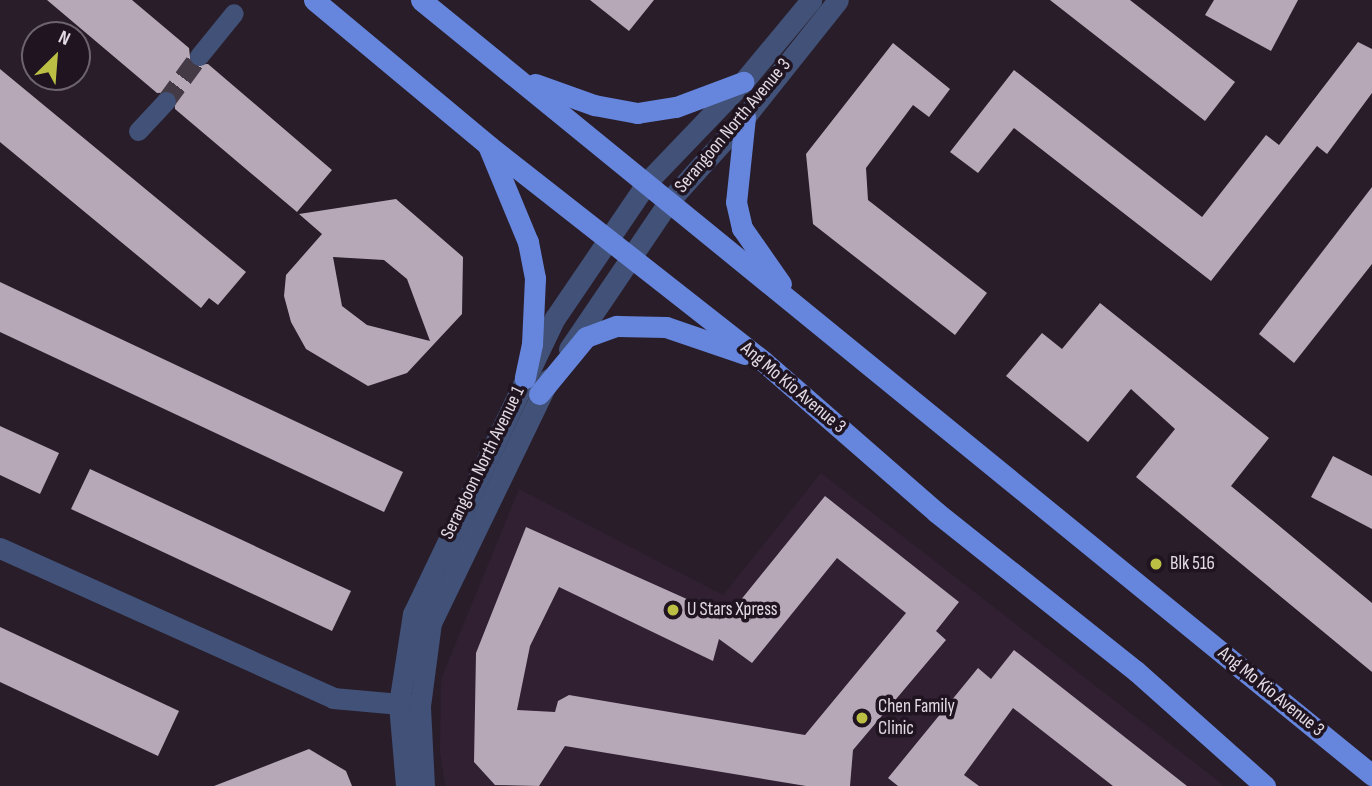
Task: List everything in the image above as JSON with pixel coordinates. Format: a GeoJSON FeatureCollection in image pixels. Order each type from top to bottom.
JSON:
{"type":"FeatureCollection","features":[{"type":"Feature","properties":{"kind":"highway","name":"Ang Mo Kio Avenue 3"},"geometry":{"type":"LineString","coordinates":[[314,0],[489,146],[763,361],[936,512],[1136,671],[1265,786]]}},
{"type":"Feature","properties":{"kind":"highway","name":"Ang Mo Kio Avenue 3"},"geometry":{"type":"LineString","coordinates":[[421,0],[648,181],[798,308],[1372,775]]}},
{"type":"Feature","properties":{"kind":"highway"},"geometry":{"type":"LineString","coordinates":[[520,79],[594,105],[637,113],[676,107],[743,82]]}},
{"type":"Feature","properties":{"kind":"highway"},"geometry":{"type":"LineString","coordinates":[[746,117],[736,193],[742,229],[798,308]]}},
{"type":"Feature","properties":{"kind":"highway"},"geometry":{"type":"LineString","coordinates":[[489,146],[527,242],[535,278],[532,386]]}},
{"type":"Feature","properties":{"kind":"highway"},"geometry":{"type":"LineString","coordinates":[[532,386],[586,337],[617,326],[666,327],[763,361]]}},
{"type":"Feature","properties":{"kind":"street","name":"Serangoon North Avenue 3"},"geometry":{"type":"LineString","coordinates":[[607,236],[648,181],[743,82],[811,0]]}},
{"type":"Feature","properties":{"kind":"street","name":"Serangoon North Avenue 3"},"geometry":{"type":"LineString","coordinates":[[631,255],[670,200],[746,117],[838,0]]}},
{"type":"Feature","properties":{"kind":"street"},"geometry":{"type":"LineString","coordinates":[[199,56],[234,13]]}},
{"type":"Feature","properties":{"kind":"street"},"geometry":{"type":"LineString","coordinates":[[138,131],[166,101]]}},
{"type":"Feature","properties":{"kind":"street","name":"Serangoon North Avenue 1"},"geometry":{"type":"LineString","coordinates":[[406,786],[410,705],[431,623],[532,386],[555,318],[607,236]]}},
{"type":"Feature","properties":{"kind":"street","name":"Serangoon North Avenue 1"},"geometry":{"type":"LineString","coordinates":[[532,386],[631,255]]}},
{"type":"Feature","properties":{"kind":"street"},"geometry":{"type":"LineString","coordinates":[[0,548],[332,698],[410,705]]}},
{"type":"Feature","properties":{"kind":"street","name":"Serangoon North Avenue 1"},"geometry":{"type":"LineString","coordinates":[[410,705],[424,786]]}},
{"type":"Feature","properties":{"kind":"shaded area"},"geometry":{"type":"Polygon","coordinates":[[[821,473],[1223,786],[445,786],[440,752],[441,679],[519,489],[723,595],[821,473]]]}},
{"type":"Feature","properties":{"kind":"building"},"geometry":{"type":"Polygon","coordinates":[[[47,0],[132,0],[189,48],[191,65],[208,64],[332,170],[297,212],[175,109],[174,92],[157,93],[91,37],[91,21],[72,21],[47,0]]]}},
{"type":"Feature","properties":{"kind":"building"},"geometry":{"type":"Polygon","coordinates":[[[590,0],[654,0],[629,31],[590,0]]]}},
{"type":"Feature","properties":{"kind":"building"},"geometry":{"type":"Polygon","coordinates":[[[1050,0],[1130,0],[1235,82],[1205,121],[1050,0]]]}},
{"type":"Feature","properties":{"kind":"building"},"geometry":{"type":"Polygon","coordinates":[[[1214,0],[1298,0],[1271,51],[1205,15],[1214,0]]]}},
{"type":"Feature","properties":{"kind":"building"},"geometry":{"type":"Polygon","coordinates":[[[1358,42],[1372,49],[1372,93],[1327,154],[1317,146],[1211,281],[1014,128],[978,173],[950,152],[1014,70],[1202,217],[1266,135],[1279,145],[1358,42]]]}},
{"type":"Feature","properties":{"kind":"building"},"geometry":{"type":"Polygon","coordinates":[[[893,43],[950,89],[929,117],[913,105],[866,168],[868,200],[987,293],[955,335],[813,224],[806,154],[893,43]]]}},
{"type":"Feature","properties":{"kind":"building"},"geometry":{"type":"Polygon","coordinates":[[[0,69],[21,86],[21,91],[27,91],[246,272],[218,305],[209,298],[201,308],[0,142],[0,69]]]}},
{"type":"Feature","properties":{"kind":"building"},"geometry":{"type":"Polygon","coordinates":[[[1372,187],[1372,264],[1294,363],[1259,334],[1372,187]]]}},
{"type":"Feature","properties":{"kind":"building"},"geometry":{"type":"Polygon","coordinates":[[[396,199],[463,257],[462,314],[407,373],[368,386],[306,349],[291,322],[284,296],[286,275],[322,234],[299,214],[396,199]],[[333,257],[342,306],[367,325],[430,341],[407,279],[384,260],[333,257]]]}},
{"type":"Feature","properties":{"kind":"building"},"geometry":{"type":"Polygon","coordinates":[[[0,282],[403,472],[384,512],[0,332],[0,282]]]}},
{"type":"Feature","properties":{"kind":"building"},"geometry":{"type":"Polygon","coordinates":[[[1100,303],[1269,438],[1231,486],[1372,603],[1372,672],[1136,477],[1175,429],[1131,389],[1088,442],[1006,376],[1042,333],[1062,349],[1100,303]]]}},
{"type":"Feature","properties":{"kind":"building"},"geometry":{"type":"Polygon","coordinates":[[[0,426],[59,453],[40,494],[0,475],[0,426]]]}},
{"type":"Feature","properties":{"kind":"building"},"geometry":{"type":"Polygon","coordinates":[[[1333,456],[1372,476],[1372,529],[1311,497],[1333,456]]]}},
{"type":"Feature","properties":{"kind":"building"},"geometry":{"type":"Polygon","coordinates":[[[90,469],[351,591],[332,631],[71,509],[90,469]]]}},
{"type":"Feature","properties":{"kind":"building"},"geometry":{"type":"Polygon","coordinates":[[[825,496],[959,602],[936,631],[946,640],[853,750],[850,786],[806,786],[565,746],[539,786],[495,785],[474,762],[476,653],[526,527],[727,617],[825,496]],[[837,558],[752,663],[719,639],[713,661],[559,587],[530,646],[517,710],[555,712],[558,701],[569,695],[805,735],[906,613],[837,558]]]}},
{"type":"Feature","properties":{"kind":"building"},"geometry":{"type":"Polygon","coordinates":[[[0,627],[179,711],[158,756],[0,682],[0,627]]]}},
{"type":"Feature","properties":{"kind":"building"},"geometry":{"type":"Polygon","coordinates":[[[1014,650],[1187,786],[1113,786],[1013,708],[964,775],[979,786],[898,786],[888,778],[978,668],[991,679],[1014,650]]]}},
{"type":"Feature","properties":{"kind":"building"},"geometry":{"type":"Polygon","coordinates":[[[309,749],[346,771],[352,786],[214,786],[309,749]]]}},
{"type":"Feature","properties":{"kind":"tunnel"},"geometry":{"type":"LineString","coordinates":[[166,101],[199,56]]}},
{"type":"Feature","properties":{"kind":"place","name":"Blk 516"},"geometry":{"type":"Point","coordinates":[1156,564]}},
{"type":"Feature","properties":{"kind":"place","name":"U Stars Xpress"},"geometry":{"type":"Point","coordinates":[673,610]}},
{"type":"Feature","properties":{"kind":"place","name":"Chen Family Clinic"},"geometry":{"type":"Point","coordinates":[862,718]}}]}
